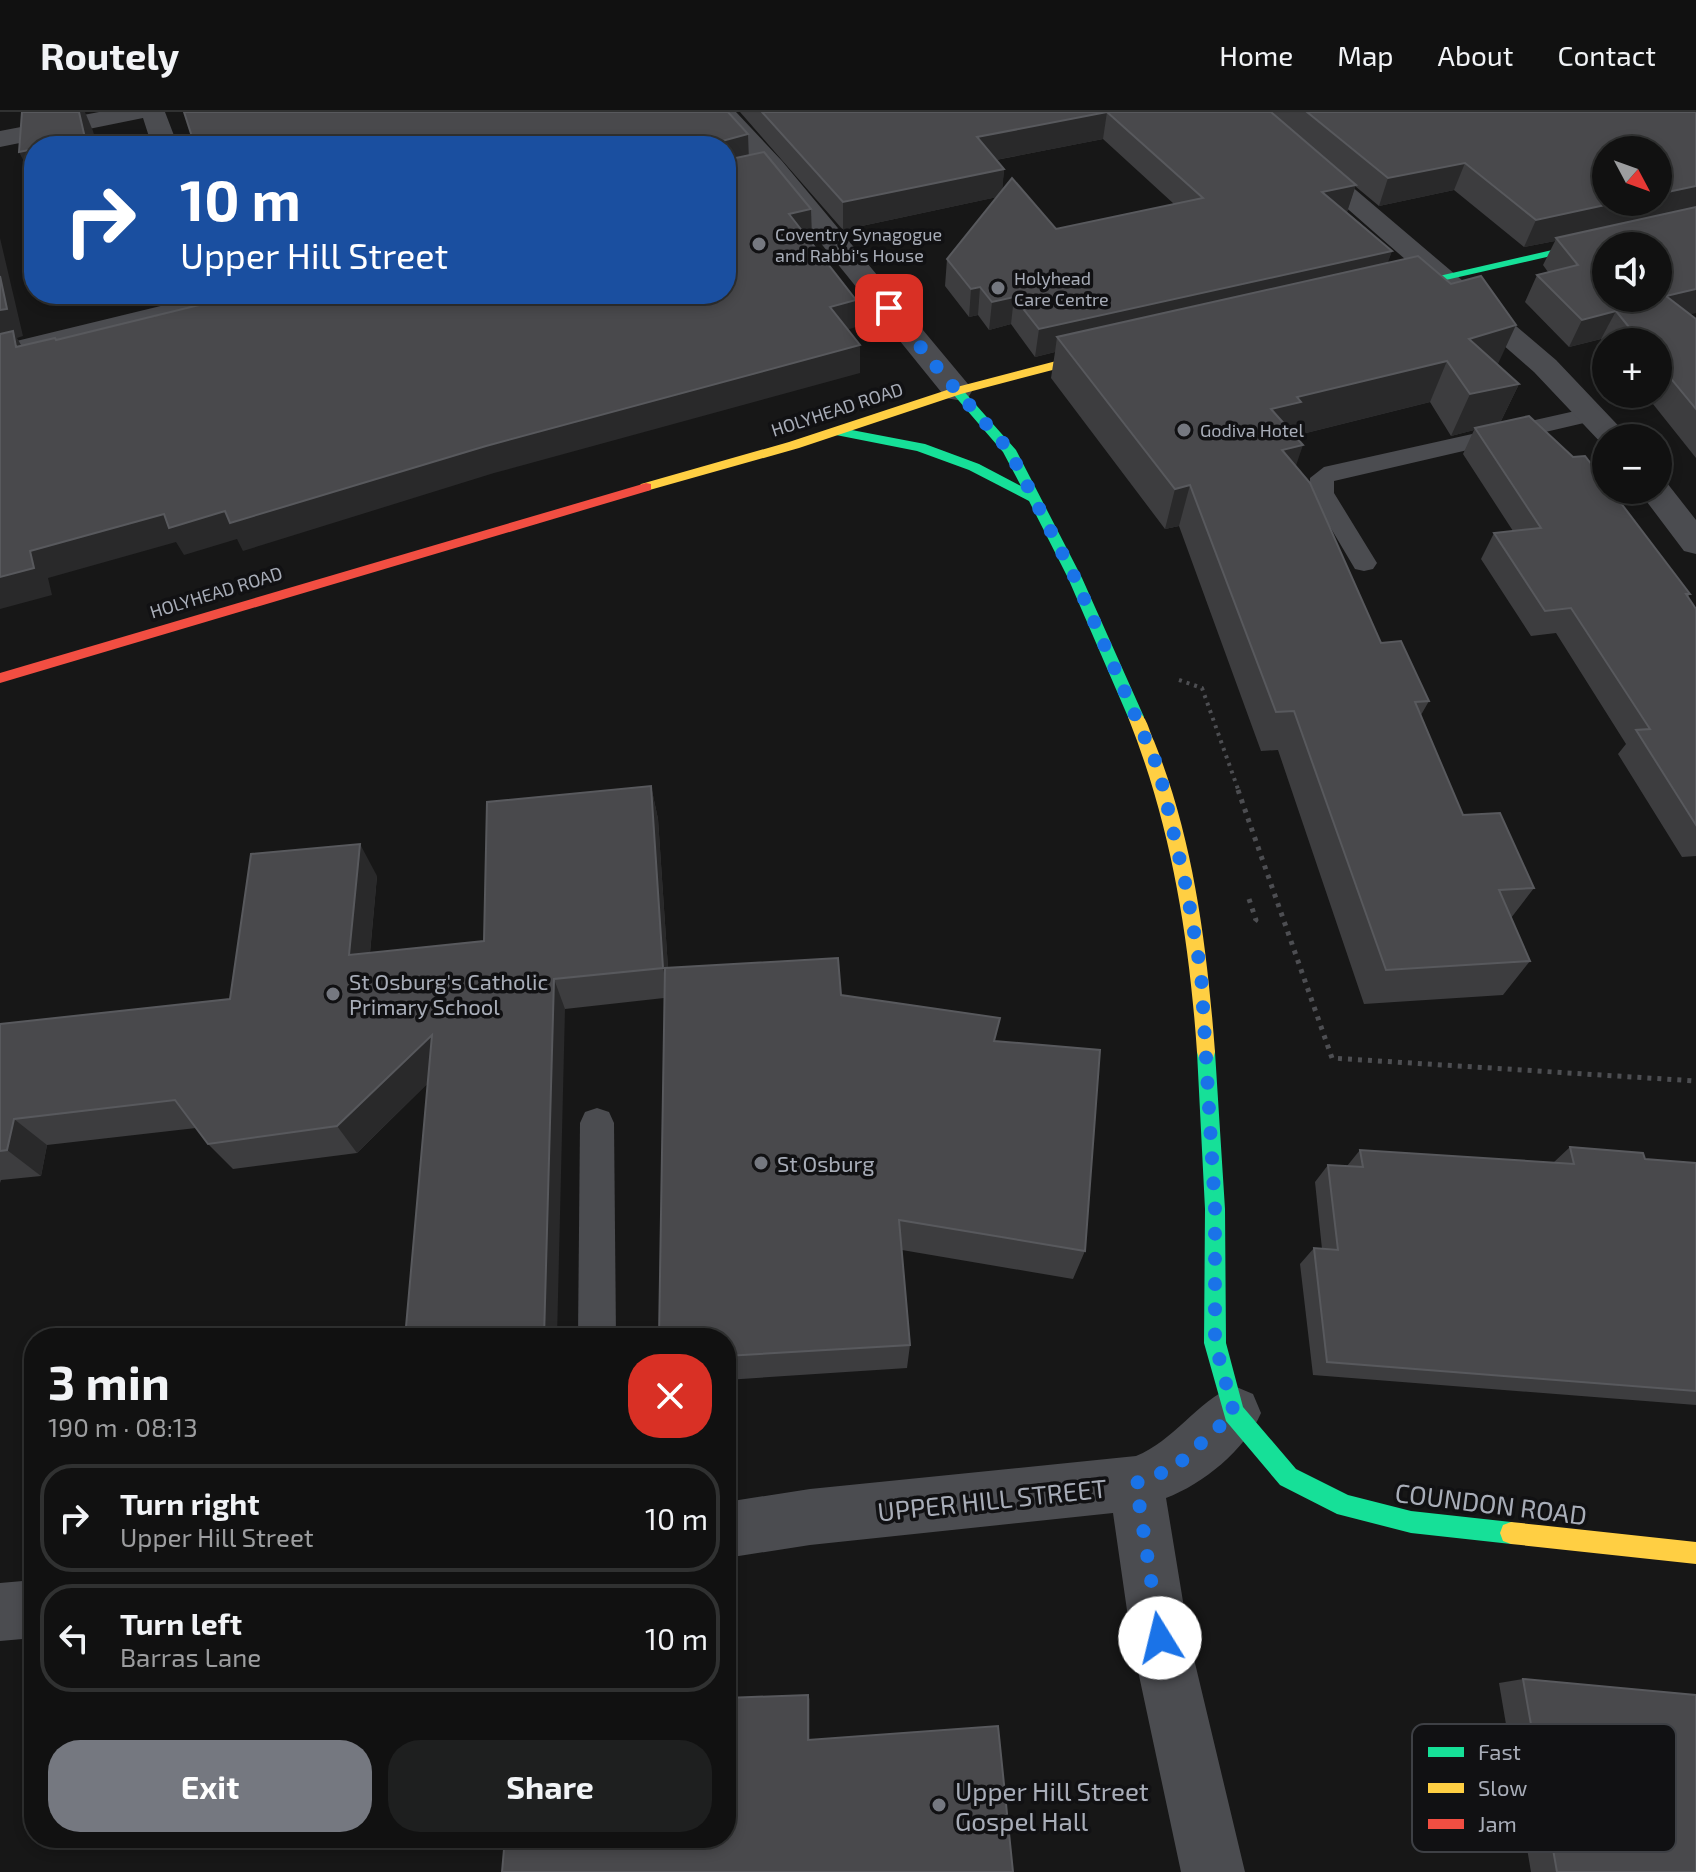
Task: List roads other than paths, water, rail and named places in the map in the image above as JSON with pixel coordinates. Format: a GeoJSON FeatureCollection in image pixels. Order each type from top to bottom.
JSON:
{"type":"FeatureCollection","features":[{"type":"Feature","properties":{"kind":"main road"},"geometry":{"type":"LineString","coordinates":[[1370,293],[1696,220]]}},
{"type":"Feature","properties":{"kind":"main road","name":"HOLYHEAD ROAD"},"geometry":{"type":"LineString","coordinates":[[0,678],[836,431],[957,391],[1132,346]]}},
{"type":"Feature","properties":{"kind":"main road"},"geometry":{"type":"LineString","coordinates":[[957,391],[1009,450],[1075,578],[1159,770],[1187,891],[1201,973],[1215,1209],[1215,1343],[1234,1413]]}},
{"type":"Feature","properties":{"kind":"main road"},"geometry":{"type":"LineString","coordinates":[[836,431],[920,447],[974,467],[1035,499]]}},
{"type":"Feature","properties":{"kind":"main road","name":"COUNDON ROAD"},"geometry":{"type":"LineString","coordinates":[[1234,1413],[1288,1477],[1345,1506],[1411,1522],[1696,1553]]}},
{"type":"Feature","properties":{"kind":"street"},"geometry":{"type":"LineString","coordinates":[[0,139],[137,112]]}},
{"type":"Feature","properties":{"kind":"street"},"geometry":{"type":"LineString","coordinates":[[153,112],[161,136]]}},
{"type":"Feature","properties":{"kind":"street"},"geometry":{"type":"LineString","coordinates":[[722,112],[762,170],[889,308],[957,391]]}},
{"type":"Feature","properties":{"kind":"street"},"geometry":{"type":"LineString","coordinates":[[1249,112],[1545,366],[1602,424]]}},
{"type":"Feature","properties":{"kind":"street"},"geometry":{"type":"LineString","coordinates":[[0,354],[196,304]]}},
{"type":"Feature","properties":{"kind":"street"},"geometry":{"type":"LineString","coordinates":[[1666,504],[1696,543]]}},
{"type":"Feature","properties":{"kind":"street","name":"UPPER HILL STREET"},"geometry":{"type":"LineString","coordinates":[[736,1528],[810,1517],[1136,1483],[1174,1468],[1234,1413]]}},
{"type":"Feature","properties":{"kind":"street"},"geometry":{"type":"LineString","coordinates":[[1136,1483],[1160,1638],[1213,1872]]}},
{"type":"Feature","properties":{"kind":"street"},"geometry":{"type":"LineString","coordinates":[[0,1612],[24,1610]]}},
{"type":"Feature","properties":{"kind":"lane"},"geometry":{"type":"LineString","coordinates":[[1364,563],[1322,493],[1322,478],[1332,472],[1593,414]]}},
{"type":"Feature","properties":{"kind":"lane"},"geometry":{"type":"LineString","coordinates":[[597,1123],[597,1328]]}},
{"type":"Feature","properties":{"kind":"place","name":"Coventry Synagogue and Rabbi's House"},"geometry":{"type":"Point","coordinates":[759,244]}},
{"type":"Feature","properties":{"kind":"place","name":"Holyhead Care Centre"},"geometry":{"type":"Point","coordinates":[998,288]}},
{"type":"Feature","properties":{"kind":"place","name":"Godiva Hotel"},"geometry":{"type":"Point","coordinates":[1184,430]}},
{"type":"Feature","properties":{"kind":"place","name":"St Osburg's Catholic Primary School"},"geometry":{"type":"Point","coordinates":[333,994]}},
{"type":"Feature","properties":{"kind":"place","name":"St Osburg"},"geometry":{"type":"Point","coordinates":[761,1163]}},
{"type":"Feature","properties":{"kind":"place","name":"Upper Hill Street Gospel Hall"},"geometry":{"type":"Point","coordinates":[939,1805]}}]}
